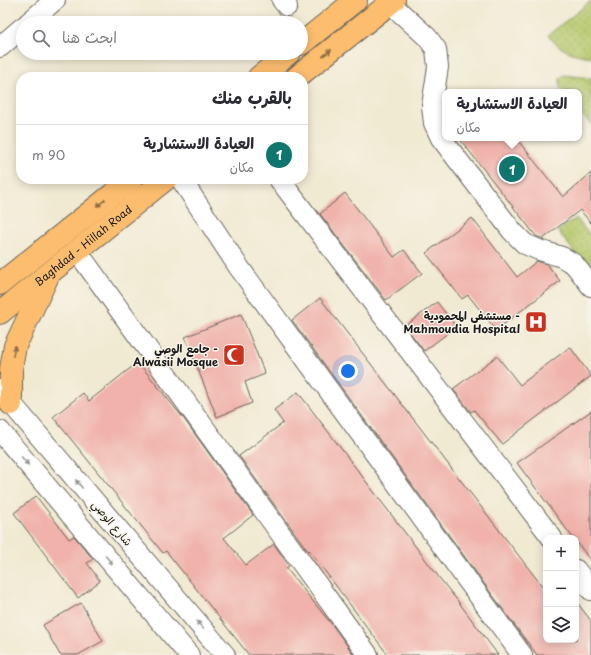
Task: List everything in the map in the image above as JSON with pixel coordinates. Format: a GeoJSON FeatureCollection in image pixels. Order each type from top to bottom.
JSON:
{"type":"FeatureCollection","features":[{"type":"Feature","properties":{"kind":"main road"},"geometry":{"type":"LineString","coordinates":[[308,38],[356,0]]}},
{"type":"Feature","properties":{"kind":"main road"},"geometry":{"type":"LineString","coordinates":[[303,72],[392,1]]}},
{"type":"Feature","properties":{"kind":"main road"},"geometry":{"type":"LineString","coordinates":[[265,72],[280,60]]}},
{"type":"Feature","properties":{"kind":"main road"},"geometry":{"type":"LineString","coordinates":[[0,284],[126,184]]}},
{"type":"Feature","properties":{"kind":"main road","name":"Baghdad - Hillah Road"},"geometry":{"type":"LineString","coordinates":[[0,313],[160,184]]}},
{"type":"Feature","properties":{"kind":"main road"},"geometry":{"type":"LineString","coordinates":[[6,397],[15,346],[50,273]]}},
{"type":"Feature","properties":{"kind":"street"},"geometry":{"type":"LineString","coordinates":[[36,16],[55,0]]}},
{"type":"Feature","properties":{"kind":"street"},"geometry":{"type":"LineString","coordinates":[[392,1],[427,37],[436,49],[438,67],[432,106],[434,123],[442,139]]}},
{"type":"Feature","properties":{"kind":"street"},"geometry":{"type":"LineString","coordinates":[[0,47],[16,33]]}},
{"type":"Feature","properties":{"kind":"street"},"geometry":{"type":"LineString","coordinates":[[443,141],[507,225],[525,244],[562,257],[574,264],[591,286]]}},
{"type":"Feature","properties":{"kind":"street"},"geometry":{"type":"LineString","coordinates":[[184,184],[238,266],[522,655]]}},
{"type":"Feature","properties":{"kind":"street"},"geometry":{"type":"LineString","coordinates":[[283,184],[550,535]]}},
{"type":"Feature","properties":{"kind":"street"},"geometry":{"type":"LineString","coordinates":[[77,251],[368,655]]}},
{"type":"Feature","properties":{"kind":"street","name":"شارع الوصي"},"geometry":{"type":"LineString","coordinates":[[6,397],[225,655]]}},
{"type":"Feature","properties":{"kind":"street"},"geometry":{"type":"LineString","coordinates":[[0,431],[189,655]]}},
{"type":"Feature","properties":{"kind":"street"},"geometry":{"type":"LineString","coordinates":[[577,571],[591,590]]}},
{"type":"Feature","properties":{"kind":"green space"},"geometry":{"type":"Polygon","coordinates":[[[591,1],[591,57],[578,55],[567,51],[557,45],[548,35],[591,1]]]}},
{"type":"Feature","properties":{"kind":"green space"},"geometry":{"type":"Polygon","coordinates":[[[564,75],[591,78],[591,125],[582,114],[582,89],[561,89],[560,78],[564,75]]]}},
{"type":"Feature","properties":{"kind":"green space"},"geometry":{"type":"Polygon","coordinates":[[[576,218],[589,234],[591,232],[591,274],[558,231],[576,218]]]}},
{"type":"Feature","properties":{"kind":"building"},"geometry":{"type":"Polygon","coordinates":[[[461,141],[518,141],[563,197],[591,173],[591,223],[580,210],[543,239],[536,236],[461,141]]]}},
{"type":"Feature","properties":{"kind":"building"},"geometry":{"type":"Polygon","coordinates":[[[345,193],[394,257],[404,250],[422,273],[386,300],[320,214],[345,193]]]}},
{"type":"Feature","properties":{"kind":"building"},"geometry":{"type":"Polygon","coordinates":[[[472,218],[517,277],[537,261],[547,264],[560,281],[496,330],[468,295],[462,299],[426,253],[472,218]]]}},
{"type":"Feature","properties":{"kind":"building"},"geometry":{"type":"Polygon","coordinates":[[[320,298],[543,587],[543,643],[579,643],[579,605],[591,621],[591,655],[537,655],[292,320],[320,298]]]}},
{"type":"Feature","properties":{"kind":"building"},"geometry":{"type":"Polygon","coordinates":[[[437,302],[456,327],[424,351],[405,326],[437,302]]]}},
{"type":"Feature","properties":{"kind":"building"},"geometry":{"type":"Polygon","coordinates":[[[241,314],[265,374],[245,382],[252,403],[217,417],[185,337],[241,314]]]}},
{"type":"Feature","properties":{"kind":"building"},"geometry":{"type":"Polygon","coordinates":[[[570,347],[591,376],[502,444],[474,410],[471,412],[453,389],[497,356],[520,385],[570,347]]]}},
{"type":"Feature","properties":{"kind":"building"},"geometry":{"type":"Polygon","coordinates":[[[138,362],[184,419],[253,515],[224,538],[246,565],[274,544],[289,566],[286,568],[333,626],[354,655],[249,655],[166,551],[163,553],[53,417],[83,393],[89,401],[138,362]]]}},
{"type":"Feature","properties":{"kind":"building"},"geometry":{"type":"Polygon","coordinates":[[[298,392],[498,655],[388,655],[309,550],[308,551],[239,456],[283,423],[274,410],[298,392]]]}},
{"type":"Feature","properties":{"kind":"building"},"geometry":{"type":"Polygon","coordinates":[[[591,411],[591,561],[579,545],[579,535],[571,535],[517,463],[591,411]]]}},
{"type":"Feature","properties":{"kind":"building"},"geometry":{"type":"Polygon","coordinates":[[[36,496],[69,539],[74,536],[93,559],[87,563],[100,581],[78,598],[14,513],[36,496]]]}},
{"type":"Feature","properties":{"kind":"building"},"geometry":{"type":"Polygon","coordinates":[[[81,603],[103,641],[78,655],[60,655],[43,625],[81,603]]]}},
{"type":"Feature","properties":{"kind":"place","name":"العيادة الاستشارية"},"geometry":{"type":"Point","coordinates":[512,169]}},
{"type":"Feature","properties":{"kind":"place","name":"مستشفى المحمودية - Mahmoudia Hospital"},"geometry":{"type":"Point","coordinates":[536,322]}},
{"type":"Feature","properties":{"kind":"place","name":"جامع الوصي - Alwasii Mosque"},"geometry":{"type":"Point","coordinates":[234,355]}}]}
